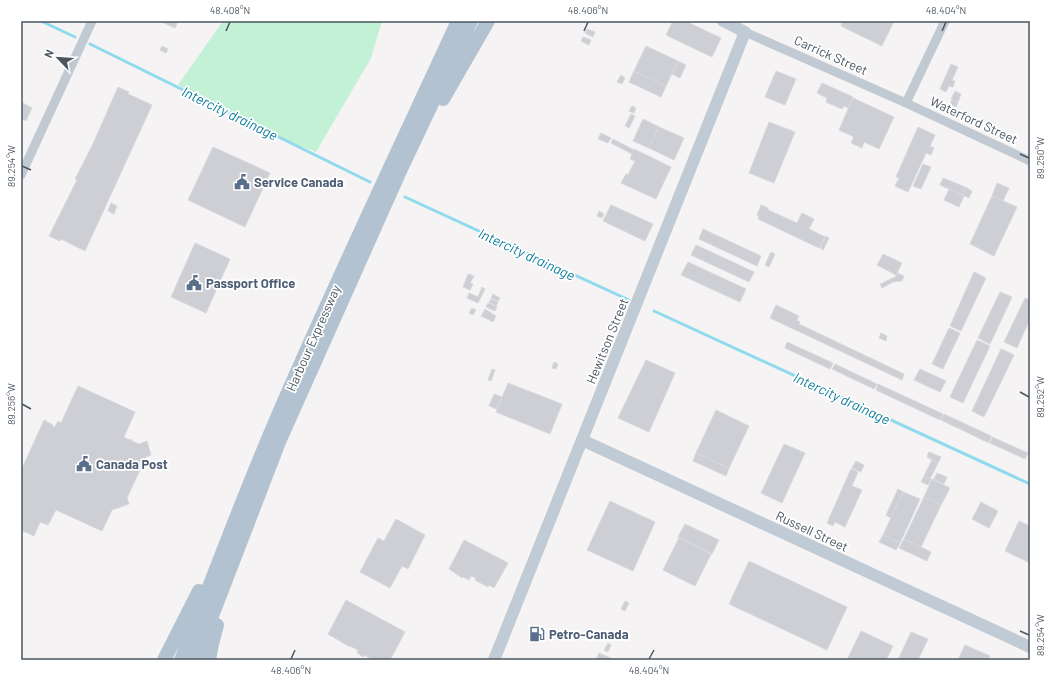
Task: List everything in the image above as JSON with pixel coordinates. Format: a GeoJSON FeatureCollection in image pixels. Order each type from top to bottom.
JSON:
{"type":"FeatureCollection","features":[{"type":"Feature","properties":{"kind":"main road"},"geometry":{"type":"LineString","coordinates":[[438,64],[453,21]]}},
{"type":"Feature","properties":{"kind":"main road","name":"Harbour Expressway"},"geometry":{"type":"LineString","coordinates":[[181,660],[279,413],[333,291],[458,21]]}},
{"type":"Feature","properties":{"kind":"main road","name":"Harbour Expressway"},"geometry":{"type":"LineString","coordinates":[[195,660],[282,434],[406,158],[471,21]]}},
{"type":"Feature","properties":{"kind":"main road"},"geometry":{"type":"LineString","coordinates":[[406,158],[459,73],[488,21]]}},
{"type":"Feature","properties":{"kind":"main road"},"geometry":{"type":"LineString","coordinates":[[164,660],[240,509]]}},
{"type":"Feature","properties":{"kind":"main road"},"geometry":{"type":"LineString","coordinates":[[209,660],[212,644],[241,540]]}},
{"type":"Feature","properties":{"kind":"street"},"geometry":{"type":"LineString","coordinates":[[21,175],[23,164],[92,21]]}},
{"type":"Feature","properties":{"kind":"street","name":"Carrick Street"},"geometry":{"type":"LineString","coordinates":[[723,21],[906,103]]}},
{"type":"Feature","properties":{"kind":"street"},"geometry":{"type":"LineString","coordinates":[[906,103],[945,21]]}},
{"type":"Feature","properties":{"kind":"street","name":"Hewitson Street"},"geometry":{"type":"LineString","coordinates":[[494,660],[745,32]]}},
{"type":"Feature","properties":{"kind":"street","name":"Waterford Street"},"geometry":{"type":"LineString","coordinates":[[906,103],[1030,161]]}},
{"type":"Feature","properties":{"kind":"street","name":"Russell Street"},"geometry":{"type":"LineString","coordinates":[[582,440],[1030,648]]}},
{"type":"Feature","properties":{"kind":"green space"},"geometry":{"type":"Polygon","coordinates":[[[223,21],[382,21],[371,58],[316,152],[269,134],[178,85],[223,21]]]}},
{"type":"Feature","properties":{"kind":"building"},"geometry":{"type":"Polygon","coordinates":[[[160,21],[178,21],[175,28],[160,21]]]}},
{"type":"Feature","properties":{"kind":"building"},"geometry":{"type":"Polygon","coordinates":[[[673,21],[685,21],[721,38],[712,57],[666,35],[673,21]]]}},
{"type":"Feature","properties":{"kind":"building"},"geometry":{"type":"Polygon","coordinates":[[[843,21],[894,21],[882,46],[841,26],[843,21]]]}},
{"type":"Feature","properties":{"kind":"building"},"geometry":{"type":"Polygon","coordinates":[[[587,29],[595,32],[593,37],[585,33],[587,29]]]}},
{"type":"Feature","properties":{"kind":"building"},"geometry":{"type":"Polygon","coordinates":[[[583,37],[591,40],[589,45],[581,41],[583,37]]]}},
{"type":"Feature","properties":{"kind":"building"},"geometry":{"type":"Polygon","coordinates":[[[162,46],[168,49],[166,53],[160,50],[162,46]]]}},
{"type":"Feature","properties":{"kind":"building"},"geometry":{"type":"Polygon","coordinates":[[[646,46],[678,61],[666,86],[634,71],[646,46]]]}},
{"type":"Feature","properties":{"kind":"building"},"geometry":{"type":"Polygon","coordinates":[[[678,61],[686,65],[680,78],[672,74],[678,61]]]}},
{"type":"Feature","properties":{"kind":"building"},"geometry":{"type":"Polygon","coordinates":[[[951,64],[958,67],[952,80],[955,81],[953,87],[949,86],[946,92],[940,89],[951,64]]]}},
{"type":"Feature","properties":{"kind":"building"},"geometry":{"type":"Polygon","coordinates":[[[634,71],[666,86],[661,97],[629,82],[634,71]]]}},
{"type":"Feature","properties":{"kind":"building"},"geometry":{"type":"Polygon","coordinates":[[[776,71],[796,79],[785,105],[765,97],[776,71]]]}},
{"type":"Feature","properties":{"kind":"building"},"geometry":{"type":"Polygon","coordinates":[[[621,75],[625,78],[622,84],[617,82],[621,75]]]}},
{"type":"Feature","properties":{"kind":"building"},"geometry":{"type":"Polygon","coordinates":[[[822,83],[853,97],[848,108],[844,106],[842,109],[826,102],[827,98],[817,93],[822,83]]]}},
{"type":"Feature","properties":{"kind":"building"},"geometry":{"type":"Polygon","coordinates":[[[118,87],[129,92],[128,94],[152,105],[85,251],[61,239],[60,241],[49,236],[77,180],[75,179],[93,144],[118,87]]]}},
{"type":"Feature","properties":{"kind":"building"},"geometry":{"type":"Polygon","coordinates":[[[955,91],[961,94],[958,102],[951,99],[955,91]]]}},
{"type":"Feature","properties":{"kind":"building"},"geometry":{"type":"Polygon","coordinates":[[[853,98],[894,117],[879,149],[864,142],[862,148],[851,143],[854,137],[839,130],[853,98]]]}},
{"type":"Feature","properties":{"kind":"building"},"geometry":{"type":"Polygon","coordinates":[[[952,100],[958,102],[956,107],[950,104],[952,100]]]}},
{"type":"Feature","properties":{"kind":"building"},"geometry":{"type":"Polygon","coordinates":[[[21,102],[32,108],[26,121],[21,118],[21,102]]]}},
{"type":"Feature","properties":{"kind":"building"},"geometry":{"type":"Polygon","coordinates":[[[632,106],[636,108],[634,113],[629,111],[632,106]]]}},
{"type":"Feature","properties":{"kind":"building"},"geometry":{"type":"Polygon","coordinates":[[[631,114],[635,116],[629,128],[625,126],[631,114]]]}},
{"type":"Feature","properties":{"kind":"building"},"geometry":{"type":"Polygon","coordinates":[[[643,119],[659,127],[649,148],[633,141],[643,119]]]}},
{"type":"Feature","properties":{"kind":"building"},"geometry":{"type":"Polygon","coordinates":[[[769,122],[795,132],[774,183],[749,173],[769,122]]]}},
{"type":"Feature","properties":{"kind":"building"},"geometry":{"type":"Polygon","coordinates":[[[659,127],[684,138],[674,160],[649,148],[659,127]]]}},
{"type":"Feature","properties":{"kind":"building"},"geometry":{"type":"Polygon","coordinates":[[[918,127],[935,135],[930,146],[934,148],[931,155],[926,153],[908,192],[895,186],[899,178],[896,177],[918,127]]]}},
{"type":"Feature","properties":{"kind":"building"},"geometry":{"type":"Polygon","coordinates":[[[601,133],[611,138],[608,143],[598,139],[601,133]]]}},
{"type":"Feature","properties":{"kind":"building"},"geometry":{"type":"Polygon","coordinates":[[[613,139],[634,150],[632,154],[611,143],[613,139]]]}},
{"type":"Feature","properties":{"kind":"building"},"geometry":{"type":"Polygon","coordinates":[[[213,147],[270,173],[245,227],[188,200],[213,147]]]}},
{"type":"Feature","properties":{"kind":"building"},"geometry":{"type":"Polygon","coordinates":[[[634,149],[671,167],[656,199],[621,183],[626,174],[628,175],[635,161],[630,159],[634,149]]]}},
{"type":"Feature","properties":{"kind":"building"},"geometry":{"type":"Polygon","coordinates":[[[923,164],[931,167],[921,189],[913,186],[923,164]]]}},
{"type":"Feature","properties":{"kind":"building"},"geometry":{"type":"Polygon","coordinates":[[[943,178],[965,187],[962,195],[940,185],[943,178]]]}},
{"type":"Feature","properties":{"kind":"building"},"geometry":{"type":"Polygon","coordinates":[[[997,183],[1009,188],[1003,201],[992,196],[997,183]]]}},
{"type":"Feature","properties":{"kind":"building"},"geometry":{"type":"Polygon","coordinates":[[[965,187],[972,191],[969,198],[962,195],[965,187]]]}},
{"type":"Feature","properties":{"kind":"building"},"geometry":{"type":"Polygon","coordinates":[[[949,189],[964,196],[959,207],[944,200],[949,189]]]}},
{"type":"Feature","properties":{"kind":"building"},"geometry":{"type":"Polygon","coordinates":[[[992,196],[1017,207],[994,256],[970,244],[992,196]]]}},
{"type":"Feature","properties":{"kind":"building"},"geometry":{"type":"Polygon","coordinates":[[[111,203],[117,206],[114,214],[108,211],[111,203]]]}},
{"type":"Feature","properties":{"kind":"building"},"geometry":{"type":"Polygon","coordinates":[[[611,205],[653,224],[645,241],[603,221],[611,205]]]}},
{"type":"Feature","properties":{"kind":"building"},"geometry":{"type":"Polygon","coordinates":[[[761,205],[768,208],[768,210],[797,223],[802,213],[814,219],[809,229],[825,237],[819,248],[758,219],[759,216],[757,215],[761,205]]]}},
{"type":"Feature","properties":{"kind":"building"},"geometry":{"type":"Polygon","coordinates":[[[599,211],[604,214],[602,218],[597,216],[599,211]]]}},
{"type":"Feature","properties":{"kind":"building"},"geometry":{"type":"Polygon","coordinates":[[[703,229],[761,256],[757,266],[699,239],[703,229]]]}},
{"type":"Feature","properties":{"kind":"building"},"geometry":{"type":"Polygon","coordinates":[[[826,236],[829,238],[823,250],[820,248],[826,236]]]}},
{"type":"Feature","properties":{"kind":"building"},"geometry":{"type":"Polygon","coordinates":[[[195,243],[230,259],[206,313],[171,297],[195,243]]]}},
{"type":"Feature","properties":{"kind":"building"},"geometry":{"type":"Polygon","coordinates":[[[696,245],[754,272],[749,282],[691,255],[696,245]]]}},
{"type":"Feature","properties":{"kind":"building"},"geometry":{"type":"Polygon","coordinates":[[[771,252],[775,254],[769,267],[765,265],[771,252]]]}},
{"type":"Feature","properties":{"kind":"building"},"geometry":{"type":"Polygon","coordinates":[[[883,254],[902,263],[896,275],[877,265],[883,254]]]}},
{"type":"Feature","properties":{"kind":"building"},"geometry":{"type":"Polygon","coordinates":[[[688,262],[746,289],[740,302],[681,275],[688,262]]]}},
{"type":"Feature","properties":{"kind":"building"},"geometry":{"type":"Polygon","coordinates":[[[974,272],[986,278],[961,331],[950,326],[974,272]]]}},
{"type":"Feature","properties":{"kind":"building"},"geometry":{"type":"Polygon","coordinates":[[[898,273],[904,276],[902,281],[893,282],[882,288],[880,284],[895,277],[898,273]]]}},
{"type":"Feature","properties":{"kind":"building"},"geometry":{"type":"Polygon","coordinates":[[[468,274],[474,276],[470,283],[473,284],[470,290],[463,287],[468,274]]]}},
{"type":"Feature","properties":{"kind":"building"},"geometry":{"type":"Polygon","coordinates":[[[482,287],[485,289],[478,303],[467,298],[469,293],[478,297],[482,287]]]}},
{"type":"Feature","properties":{"kind":"building"},"geometry":{"type":"Polygon","coordinates":[[[1000,292],[1012,297],[990,344],[978,338],[1000,292]]]}},
{"type":"Feature","properties":{"kind":"building"},"geometry":{"type":"Polygon","coordinates":[[[493,294],[500,298],[498,301],[491,298],[493,294]]]}},
{"type":"Feature","properties":{"kind":"building"},"geometry":{"type":"Polygon","coordinates":[[[1025,298],[1030,300],[1030,319],[1017,348],[1004,342],[1025,298]]]}},
{"type":"Feature","properties":{"kind":"building"},"geometry":{"type":"Polygon","coordinates":[[[491,299],[498,302],[496,306],[489,302],[491,299]]]}},
{"type":"Feature","properties":{"kind":"building"},"geometry":{"type":"Polygon","coordinates":[[[488,303],[497,307],[495,311],[486,307],[488,303]]]}},
{"type":"Feature","properties":{"kind":"building"},"geometry":{"type":"Polygon","coordinates":[[[776,305],[799,316],[797,320],[800,322],[799,324],[904,374],[902,380],[770,318],[776,305]]]}},
{"type":"Feature","properties":{"kind":"building"},"geometry":{"type":"Polygon","coordinates":[[[472,308],[476,310],[473,315],[469,313],[472,308]]]}},
{"type":"Feature","properties":{"kind":"building"},"geometry":{"type":"Polygon","coordinates":[[[485,309],[496,316],[493,322],[481,316],[485,309]]]}},
{"type":"Feature","properties":{"kind":"building"},"geometry":{"type":"Polygon","coordinates":[[[949,328],[960,333],[943,369],[932,364],[949,328]]]}},
{"type":"Feature","properties":{"kind":"building"},"geometry":{"type":"Polygon","coordinates":[[[881,333],[887,336],[886,341],[879,338],[881,333]]]}},
{"type":"Feature","properties":{"kind":"building"},"geometry":{"type":"Polygon","coordinates":[[[977,340],[990,346],[963,403],[950,397],[977,340]]]}},
{"type":"Feature","properties":{"kind":"building"},"geometry":{"type":"Polygon","coordinates":[[[787,342],[833,363],[830,369],[785,348],[787,342]]]}},
{"type":"Feature","properties":{"kind":"building"},"geometry":{"type":"Polygon","coordinates":[[[1001,349],[1014,355],[984,417],[972,411],[1001,349]]]}},
{"type":"Feature","properties":{"kind":"building"},"geometry":{"type":"Polygon","coordinates":[[[646,360],[675,373],[649,432],[618,418],[646,360]]]}},
{"type":"Feature","properties":{"kind":"building"},"geometry":{"type":"Polygon","coordinates":[[[554,362],[558,364],[556,369],[552,368],[554,362]]]}},
{"type":"Feature","properties":{"kind":"building"},"geometry":{"type":"Polygon","coordinates":[[[835,364],[877,384],[874,389],[832,369],[835,364]]]}},
{"type":"Feature","properties":{"kind":"building"},"geometry":{"type":"Polygon","coordinates":[[[492,369],[495,370],[491,381],[488,380],[492,369]]]}},
{"type":"Feature","properties":{"kind":"building"},"geometry":{"type":"Polygon","coordinates":[[[920,369],[946,381],[940,392],[914,380],[920,369]]]}},
{"type":"Feature","properties":{"kind":"building"},"geometry":{"type":"Polygon","coordinates":[[[508,383],[562,404],[550,434],[496,412],[508,383]]]}},
{"type":"Feature","properties":{"kind":"building"},"geometry":{"type":"Polygon","coordinates":[[[878,384],[943,414],[940,420],[876,390],[878,384]]]}},
{"type":"Feature","properties":{"kind":"building","name":"Canada Post"},"geometry":{"type":"Polygon","coordinates":[[[78,386],[135,412],[124,437],[139,444],[147,441],[151,455],[146,457],[127,498],[129,504],[112,510],[102,531],[56,510],[48,525],[40,522],[34,536],[21,530],[21,471],[44,420],[55,427],[58,421],[61,423],[78,386]]]}},
{"type":"Feature","properties":{"kind":"building"},"geometry":{"type":"Polygon","coordinates":[[[494,394],[502,397],[497,409],[489,406],[494,394]]]}},
{"type":"Feature","properties":{"kind":"building"},"geometry":{"type":"Polygon","coordinates":[[[716,410],[749,426],[729,468],[696,453],[716,410]]]}},
{"type":"Feature","properties":{"kind":"building"},"geometry":{"type":"Polygon","coordinates":[[[944,414],[991,436],[989,443],[941,420],[944,414]]]}},
{"type":"Feature","properties":{"kind":"building"},"geometry":{"type":"Polygon","coordinates":[[[992,437],[1028,453],[1025,459],[990,443],[992,437]]]}},
{"type":"Feature","properties":{"kind":"building"},"geometry":{"type":"Polygon","coordinates":[[[784,444],[805,453],[782,503],[761,493],[784,444]]]}},
{"type":"Feature","properties":{"kind":"building"},"geometry":{"type":"Polygon","coordinates":[[[929,452],[941,457],[938,463],[927,457],[929,452]]]}},
{"type":"Feature","properties":{"kind":"building"},"geometry":{"type":"Polygon","coordinates":[[[696,453],[729,468],[726,476],[693,461],[696,453]]]}},
{"type":"Feature","properties":{"kind":"building"},"geometry":{"type":"Polygon","coordinates":[[[932,460],[938,463],[930,479],[924,476],[932,460]]]}},
{"type":"Feature","properties":{"kind":"building"},"geometry":{"type":"Polygon","coordinates":[[[856,461],[864,465],[861,472],[852,468],[856,461]]]}},
{"type":"Feature","properties":{"kind":"building"},"geometry":{"type":"Polygon","coordinates":[[[851,469],[858,472],[852,486],[862,490],[845,527],[835,522],[833,526],[827,523],[851,469]]]}},
{"type":"Feature","properties":{"kind":"building"},"geometry":{"type":"Polygon","coordinates":[[[937,473],[947,477],[944,484],[934,479],[937,473]]]}},
{"type":"Feature","properties":{"kind":"building"},"geometry":{"type":"Polygon","coordinates":[[[924,476],[931,479],[928,485],[921,482],[924,476]]]}},
{"type":"Feature","properties":{"kind":"building"},"geometry":{"type":"Polygon","coordinates":[[[932,479],[950,488],[941,505],[924,497],[932,479]]]}},
{"type":"Feature","properties":{"kind":"building"},"geometry":{"type":"Polygon","coordinates":[[[898,489],[903,492],[891,518],[886,515],[898,489]]]}},
{"type":"Feature","properties":{"kind":"building"},"geometry":{"type":"Polygon","coordinates":[[[903,492],[920,499],[900,543],[883,535],[903,492]]]}},
{"type":"Feature","properties":{"kind":"building"},"geometry":{"type":"Polygon","coordinates":[[[924,497],[941,505],[921,547],[904,539],[924,497]]]}},
{"type":"Feature","properties":{"kind":"building"},"geometry":{"type":"Polygon","coordinates":[[[610,501],[655,522],[633,571],[587,550],[610,501]]]}},
{"type":"Feature","properties":{"kind":"building"},"geometry":{"type":"Polygon","coordinates":[[[981,502],[998,511],[989,528],[972,519],[981,502]]]}},
{"type":"Feature","properties":{"kind":"building"},"geometry":{"type":"Polygon","coordinates":[[[396,519],[425,535],[408,569],[402,566],[390,588],[360,572],[378,538],[384,541],[396,519]]]}},
{"type":"Feature","properties":{"kind":"building"},"geometry":{"type":"Polygon","coordinates":[[[1019,521],[1030,526],[1030,563],[1005,551],[1019,521]]]}},
{"type":"Feature","properties":{"kind":"building"},"geometry":{"type":"Polygon","coordinates":[[[685,524],[719,540],[712,554],[678,537],[685,524]]]}},
{"type":"Feature","properties":{"kind":"building"},"geometry":{"type":"Polygon","coordinates":[[[883,535],[900,543],[896,550],[879,542],[883,535]]]}},
{"type":"Feature","properties":{"kind":"building"},"geometry":{"type":"Polygon","coordinates":[[[679,538],[711,554],[695,586],[663,570],[679,538]]]}},
{"type":"Feature","properties":{"kind":"building"},"geometry":{"type":"Polygon","coordinates":[[[904,539],[931,552],[927,561],[899,548],[904,539]]]}},
{"type":"Feature","properties":{"kind":"building"},"geometry":{"type":"Polygon","coordinates":[[[464,540],[508,563],[494,588],[489,585],[488,587],[471,576],[469,580],[463,577],[462,578],[449,569],[464,540]]]}},
{"type":"Feature","properties":{"kind":"building"},"geometry":{"type":"Polygon","coordinates":[[[749,561],[847,607],[827,650],[729,604],[749,561]]]}},
{"type":"Feature","properties":{"kind":"building"},"geometry":{"type":"Polygon","coordinates":[[[346,600],[405,632],[390,660],[373,660],[364,655],[363,657],[357,653],[358,650],[328,634],[346,600]]]}},
{"type":"Feature","properties":{"kind":"building"},"geometry":{"type":"Polygon","coordinates":[[[625,601],[629,603],[625,611],[621,609],[625,601]]]}},
{"type":"Feature","properties":{"kind":"building"},"geometry":{"type":"Polygon","coordinates":[[[861,631],[893,646],[886,660],[847,660],[861,631]]]}},
{"type":"Feature","properties":{"kind":"building"},"geometry":{"type":"Polygon","coordinates":[[[911,632],[928,639],[918,660],[898,660],[911,632]]]}},
{"type":"Feature","properties":{"kind":"building"},"geometry":{"type":"Polygon","coordinates":[[[608,643],[611,645],[608,652],[604,650],[608,643]]]}},
{"type":"Feature","properties":{"kind":"building"},"geometry":{"type":"Polygon","coordinates":[[[965,645],[990,656],[988,660],[958,660],[965,645]]]}},
{"type":"Feature","properties":{"kind":"building"},"geometry":{"type":"Polygon","coordinates":[[[599,653],[615,660],[596,660],[599,653]]]}},
{"type":"Feature","properties":{"kind":"waterway","name":"Intercity drainage"},"geometry":{"type":"LineString","coordinates":[[41,21],[75,37]]}},
{"type":"Feature","properties":{"kind":"waterway","name":"Intercity drainage"},"geometry":{"type":"LineString","coordinates":[[90,44],[370,182]]}},
{"type":"Feature","properties":{"kind":"waterway","name":"Intercity drainage"},"geometry":{"type":"LineString","coordinates":[[405,197],[629,300]]}},
{"type":"Feature","properties":{"kind":"waterway","name":"Intercity drainage"},"geometry":{"type":"LineString","coordinates":[[654,311],[1030,484]]}},
{"type":"Feature","properties":{"kind":"place","name":"Service Canada"},"geometry":{"type":"Point","coordinates":[242,182]}},
{"type":"Feature","properties":{"kind":"place","name":"Passport Office"},"geometry":{"type":"Point","coordinates":[194,283]}},
{"type":"Feature","properties":{"kind":"place","name":"Canada Post"},"geometry":{"type":"Point","coordinates":[84,464]}},
{"type":"Feature","properties":{"kind":"place","name":"Petro-Canada"},"geometry":{"type":"Point","coordinates":[537,634]}}]}
